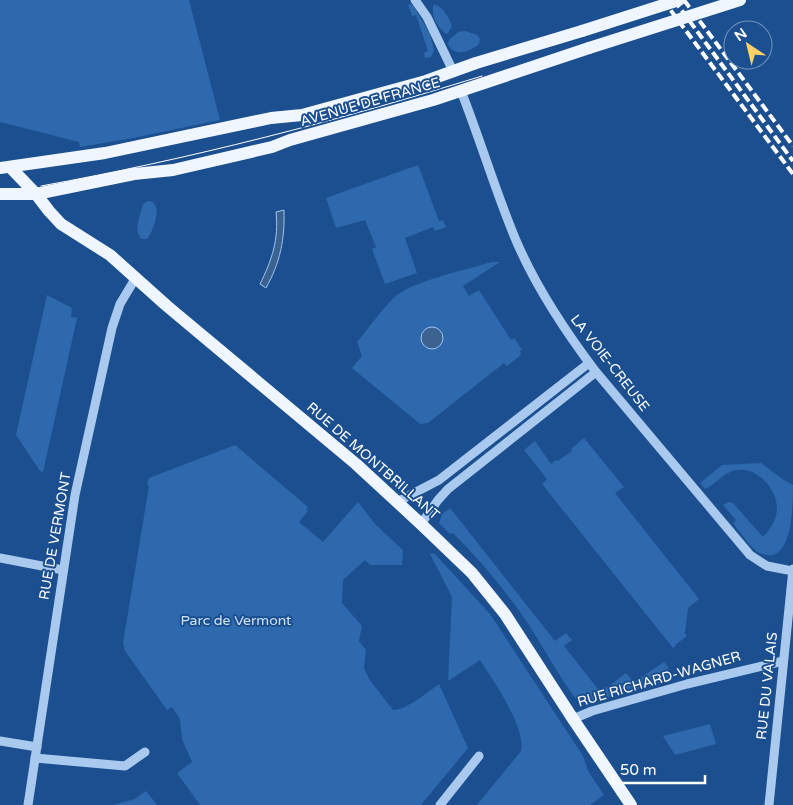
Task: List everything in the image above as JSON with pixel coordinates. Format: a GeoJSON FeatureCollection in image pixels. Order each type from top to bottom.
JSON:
{"type":"FeatureCollection","features":[{"type":"Feature","properties":{"kind":"main road","name":"AVENUE DE FRANCE"},"geometry":{"type":"LineString","coordinates":[[5,168],[105,153],[200,135],[271,118],[302,115],[426,81],[522,48],[680,0]]}},
{"type":"Feature","properties":{"kind":"main road","name":"AVENUE DE FRANCE"},"geometry":{"type":"LineString","coordinates":[[0,194],[36,194],[134,174],[173,170],[272,147],[290,140],[433,100],[740,0]]}},
{"type":"Feature","properties":{"kind":"main road"},"geometry":{"type":"LineString","coordinates":[[453,71],[461,91]]}},
{"type":"Feature","properties":{"kind":"main road","name":"RUE DE MONTBRILLANT"},"geometry":{"type":"LineString","coordinates":[[5,168],[36,194],[61,224],[110,256],[356,464],[472,573],[500,607],[632,805]]}},
{"type":"Feature","properties":{"kind":"street"},"geometry":{"type":"LineString","coordinates":[[415,0],[427,17],[453,71]]}},
{"type":"Feature","properties":{"kind":"street","name":"LA VOIE-CREUSE"},"geometry":{"type":"LineString","coordinates":[[461,91],[500,202],[520,250],[558,319],[596,372],[750,556],[767,566],[793,570]]}},
{"type":"Feature","properties":{"kind":"street","name":"RUE DE VERMONT"},"geometry":{"type":"LineString","coordinates":[[28,805],[75,495],[112,328],[120,304],[135,279]]}},
{"type":"Feature","properties":{"kind":"street"},"geometry":{"type":"LineString","coordinates":[[397,502],[426,488],[446,475],[589,363]]}},
{"type":"Feature","properties":{"kind":"street"},"geometry":{"type":"LineString","coordinates":[[421,524],[438,500],[454,485],[596,372]]}},
{"type":"Feature","properties":{"kind":"street"},"geometry":{"type":"LineString","coordinates":[[506,428],[514,437]]}},
{"type":"Feature","properties":{"kind":"street"},"geometry":{"type":"LineString","coordinates":[[446,475],[454,485]]}},
{"type":"Feature","properties":{"kind":"street"},"geometry":{"type":"LineString","coordinates":[[0,558],[63,570]]}},
{"type":"Feature","properties":{"kind":"street","name":"RUE DU VALAIS"},"geometry":{"type":"LineString","coordinates":[[769,805],[793,570]]}},
{"type":"Feature","properties":{"kind":"street","name":"RUE RICHARD-WAGNER"},"geometry":{"type":"LineString","coordinates":[[573,719],[592,711],[687,684],[783,661]]}},
{"type":"Feature","properties":{"kind":"street"},"geometry":{"type":"LineString","coordinates":[[0,741],[37,747]]}},
{"type":"Feature","properties":{"kind":"street"},"geometry":{"type":"LineString","coordinates":[[35,758],[125,766],[145,752]]}},
{"type":"Feature","properties":{"kind":"street"},"geometry":{"type":"LineString","coordinates":[[440,805],[479,756]]}},
{"type":"Feature","properties":{"kind":"green space"},"geometry":{"type":"Polygon","coordinates":[[[0,0],[189,0],[220,120],[80,147],[79,142],[0,122],[0,0]]]}},
{"type":"Feature","properties":{"kind":"green space"},"geometry":{"type":"Polygon","coordinates":[[[408,4],[413,5],[430,34],[434,50],[431,57],[425,58],[424,53],[428,51],[416,15],[412,16],[408,4]]]}},
{"type":"Feature","properties":{"kind":"green space"},"geometry":{"type":"Polygon","coordinates":[[[434,4],[445,13],[452,26],[446,34],[435,20],[434,4]]]}},
{"type":"Feature","properties":{"kind":"green space"},"geometry":{"type":"Polygon","coordinates":[[[465,31],[477,35],[480,39],[479,44],[463,52],[451,49],[448,45],[449,40],[458,32],[465,31]]]}},
{"type":"Feature","properties":{"kind":"green space"},"geometry":{"type":"Polygon","coordinates":[[[418,165],[439,221],[443,220],[446,227],[435,231],[433,227],[405,238],[417,273],[385,284],[372,249],[376,247],[365,220],[336,228],[326,198],[418,165]]]}},
{"type":"Feature","properties":{"kind":"green space"},"geometry":{"type":"Polygon","coordinates":[[[148,201],[153,202],[157,211],[150,235],[147,239],[142,239],[139,236],[137,227],[143,204],[148,201]]]}},
{"type":"Feature","properties":{"kind":"green space"},"geometry":{"type":"Polygon","coordinates":[[[492,262],[500,262],[463,286],[469,296],[479,290],[511,340],[514,338],[522,350],[520,351],[521,355],[507,366],[504,363],[428,423],[420,424],[352,368],[362,356],[357,342],[387,305],[405,290],[442,276],[492,262]]]}},
{"type":"Feature","properties":{"kind":"green space"},"geometry":{"type":"Polygon","coordinates":[[[47,295],[72,308],[71,317],[77,318],[43,472],[40,471],[16,435],[47,295]]]}},
{"type":"Feature","properties":{"kind":"green space"},"geometry":{"type":"Polygon","coordinates":[[[584,438],[624,487],[615,493],[699,599],[688,608],[685,633],[687,636],[673,648],[542,484],[547,479],[524,450],[535,441],[551,464],[572,451],[571,449],[584,438]]]}},
{"type":"Feature","properties":{"kind":"green space","name":"Parc de Vermont"},"geometry":{"type":"Polygon","coordinates":[[[235,445],[308,507],[306,509],[308,511],[299,522],[323,542],[358,502],[376,525],[403,550],[402,565],[370,565],[365,560],[343,580],[342,603],[362,626],[359,641],[366,650],[364,668],[369,679],[393,710],[410,704],[439,684],[468,748],[421,805],[200,805],[177,773],[192,762],[182,739],[180,719],[172,707],[167,710],[125,651],[123,643],[149,486],[147,485],[149,478],[235,445]]]}},
{"type":"Feature","properties":{"kind":"green space"},"geometry":{"type":"Polygon","coordinates":[[[761,463],[793,485],[792,513],[788,535],[780,551],[773,555],[759,553],[755,550],[733,523],[736,520],[723,505],[729,502],[733,503],[763,537],[773,523],[777,508],[774,494],[763,479],[752,472],[738,470],[725,475],[705,489],[700,483],[722,465],[761,463]]]}},
{"type":"Feature","properties":{"kind":"green space"},"geometry":{"type":"Polygon","coordinates":[[[450,508],[555,641],[566,633],[572,640],[564,646],[598,689],[608,687],[626,673],[633,681],[636,681],[664,662],[668,667],[670,675],[667,681],[583,704],[579,703],[563,681],[528,623],[504,591],[462,542],[439,523],[442,514],[450,508]]]}},
{"type":"Feature","properties":{"kind":"green space"},"geometry":{"type":"Polygon","coordinates":[[[434,553],[490,614],[583,756],[588,771],[604,795],[590,805],[477,805],[521,751],[519,729],[493,679],[480,660],[448,681],[452,597],[430,554],[434,553]]]}},
{"type":"Feature","properties":{"kind":"green space"},"geometry":{"type":"Polygon","coordinates":[[[710,724],[716,744],[675,755],[663,736],[710,724]]]}},
{"type":"Feature","properties":{"kind":"green space"},"geometry":{"type":"Polygon","coordinates":[[[146,791],[157,805],[113,805],[135,799],[146,791]]]}},
{"type":"Feature","properties":{"kind":"shaded area"},"geometry":{"type":"Polygon","coordinates":[[[284,210],[284,231],[281,250],[266,288],[260,284],[274,249],[277,222],[276,212],[284,210]]]}},
{"type":"Feature","properties":{"kind":"shaded area"},"geometry":{"type":"Polygon","coordinates":[[[432,327],[440,330],[443,338],[440,346],[432,349],[424,346],[421,338],[424,330],[432,327]]]}},
{"type":"Feature","properties":{"kind":"tram line"},"geometry":{"type":"LineString","coordinates":[[41,186],[152,164],[263,138],[482,76]]}},
{"type":"Feature","properties":{"kind":"railway"},"geometry":{"type":"LineString","coordinates":[[663,0],[793,174]]}},
{"type":"Feature","properties":{"kind":"railway"},"geometry":{"type":"LineString","coordinates":[[674,0],[793,161]]}},
{"type":"Feature","properties":{"kind":"railway"},"geometry":{"type":"LineString","coordinates":[[684,0],[793,146]]}}]}
